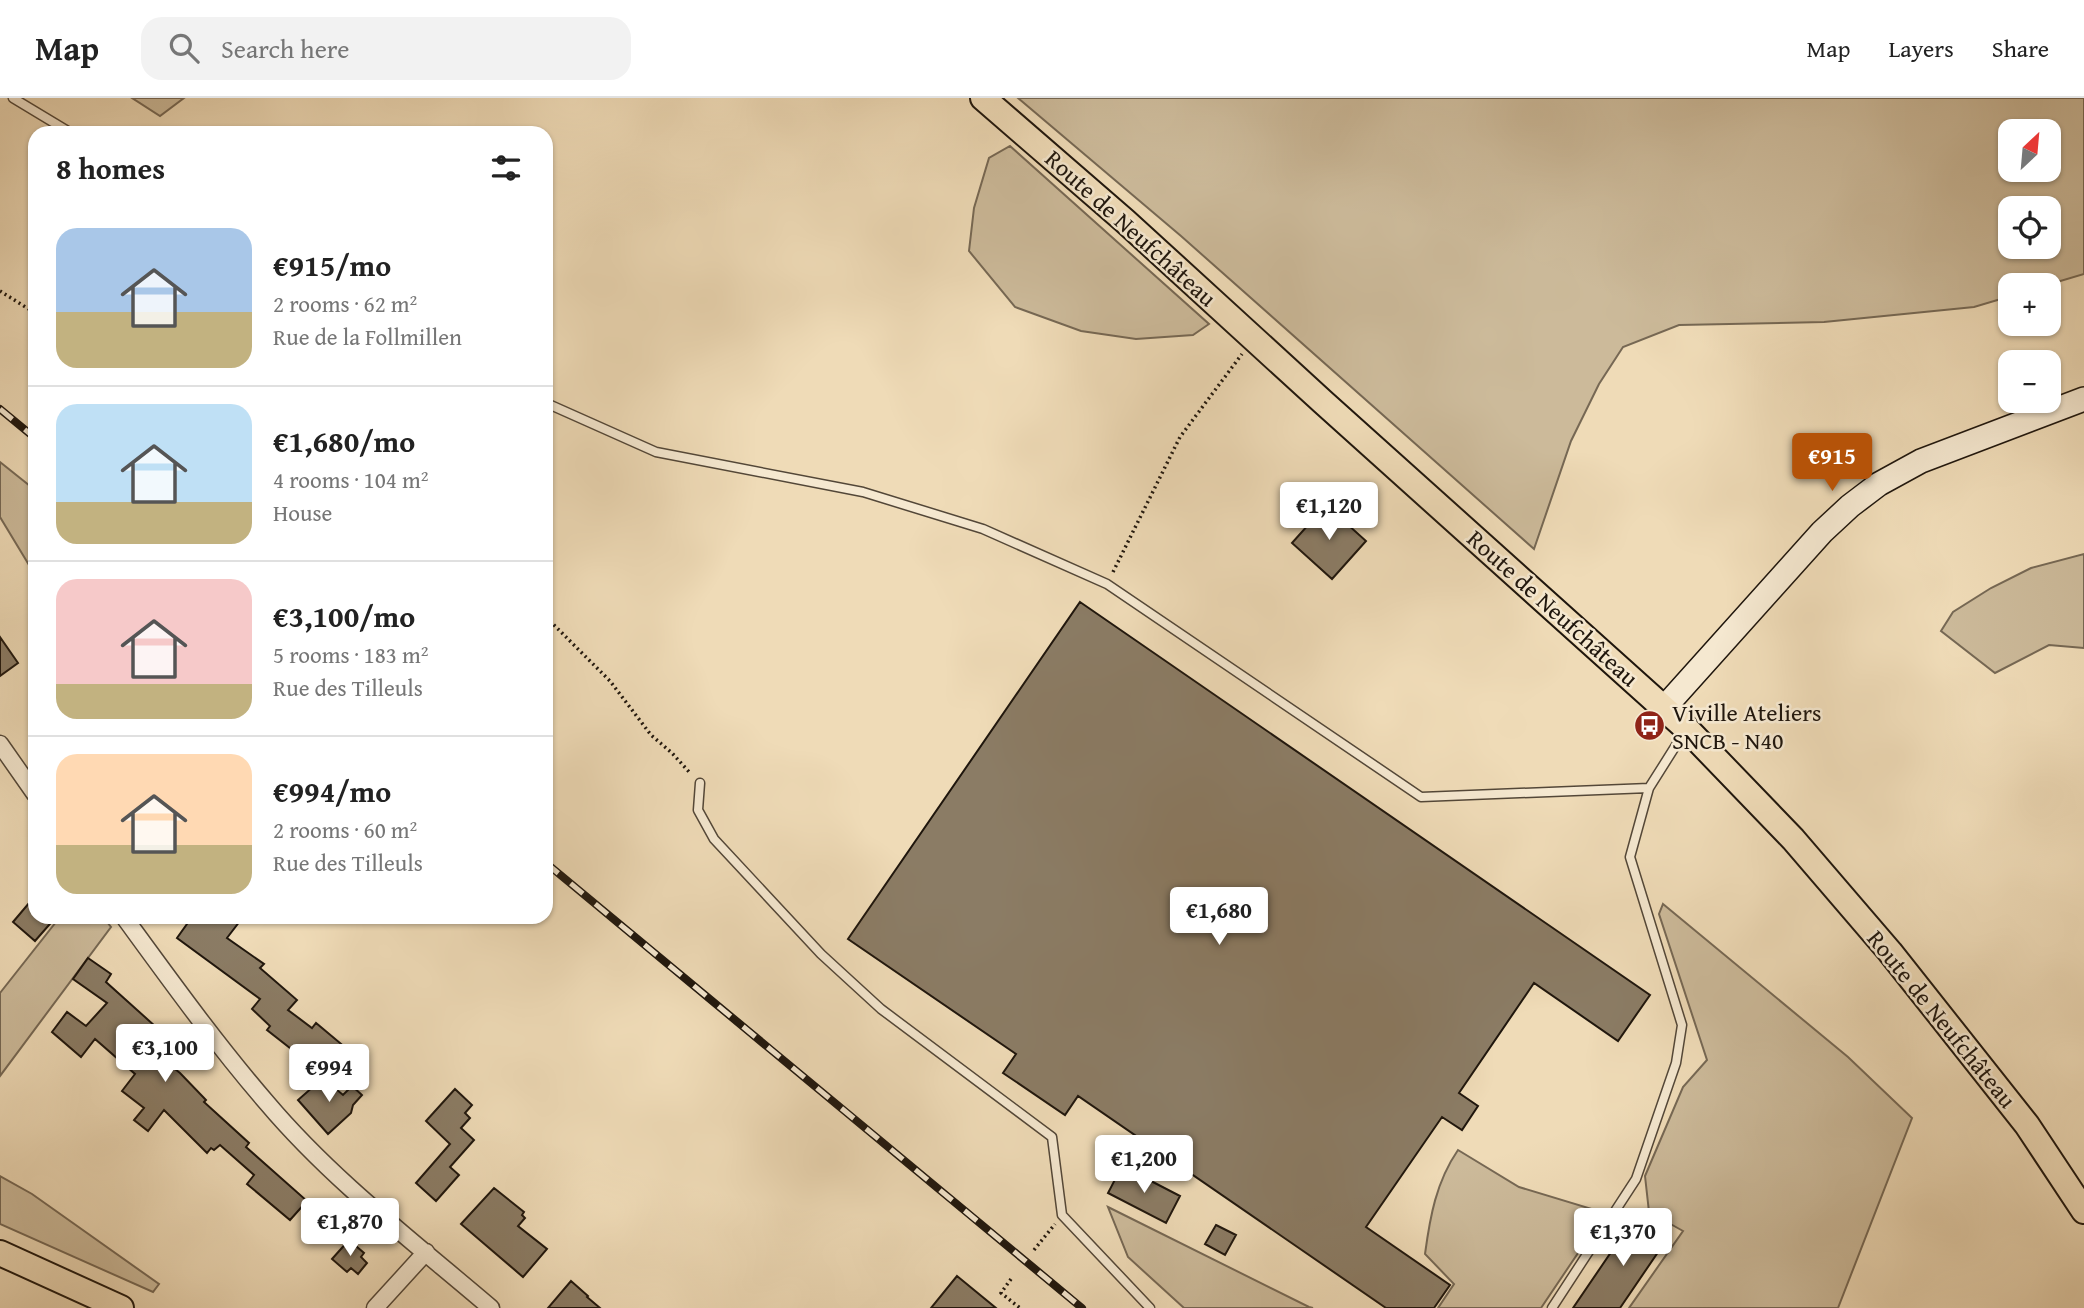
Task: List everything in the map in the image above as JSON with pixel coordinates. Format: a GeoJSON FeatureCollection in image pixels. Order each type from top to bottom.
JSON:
{"type":"FeatureCollection","features":[{"type":"Feature","properties":{"kind":"main road","name":"Route de Neufchâteau"},"geometry":{"type":"LineString","coordinates":[[983,98],[1105,204],[1687,729],[1793,839],[1890,952],[2027,1125],[2084,1211]]}},
{"type":"Feature","properties":{"kind":"main road"},"geometry":{"type":"LineString","coordinates":[[0,1253],[121,1308]]}},
{"type":"Feature","properties":{"kind":"street"},"geometry":{"type":"LineString","coordinates":[[1664,708],[1822,532],[1879,484],[1921,461],[2084,399]]}},
{"type":"Feature","properties":{"kind":"street"},"geometry":{"type":"LineString","coordinates":[[0,744],[28,784]]}},
{"type":"Feature","properties":{"kind":"street"},"geometry":{"type":"LineString","coordinates":[[129,924],[186,1002],[268,1104],[347,1184],[491,1308]]}},
{"type":"Feature","properties":{"kind":"street"},"geometry":{"type":"LineString","coordinates":[[375,1308],[426,1252]]}},
{"type":"Feature","properties":{"kind":"lane"},"geometry":{"type":"LineString","coordinates":[[13,98],[59,126]]}},
{"type":"Feature","properties":{"kind":"lane"},"geometry":{"type":"LineString","coordinates":[[553,406],[656,452],[863,492],[983,529],[1107,583],[1421,797],[1649,788]]}},
{"type":"Feature","properties":{"kind":"lane"},"geometry":{"type":"LineString","coordinates":[[1552,1308],[1636,1179],[1676,1063],[1682,1025],[1630,857],[1649,788],[1687,729]]}},
{"type":"Feature","properties":{"kind":"lane"},"geometry":{"type":"LineString","coordinates":[[700,783],[698,810],[713,839],[821,954],[881,1009],[1052,1137],[1062,1215],[1150,1308]]}},
{"type":"Feature","properties":{"kind":"path"},"geometry":{"type":"LineString","coordinates":[[0,291],[28,309]]}},
{"type":"Feature","properties":{"kind":"path"},"geometry":{"type":"LineString","coordinates":[[1107,583],[1180,437],[1254,339]]}},
{"type":"Feature","properties":{"kind":"path"},"geometry":{"type":"LineString","coordinates":[[553,624],[610,681],[651,735],[672,752],[700,783]]}},
{"type":"Feature","properties":{"kind":"path"},"geometry":{"type":"LineString","coordinates":[[1034,1250],[1062,1215]]}},
{"type":"Feature","properties":{"kind":"path"},"geometry":{"type":"LineString","coordinates":[[1011,1279],[1001,1293],[1020,1308]]}},
{"type":"Feature","properties":{"kind":"shaded area"},"geometry":{"type":"Polygon","coordinates":[[[132,98],[184,98],[160,116],[132,98]]]}},
{"type":"Feature","properties":{"kind":"shaded area"},"geometry":{"type":"Polygon","coordinates":[[[1018,98],[2084,98],[2084,274],[2061,281],[2061,273],[1998,273],[1998,300],[1974,307],[1824,322],[1679,325],[1623,347],[1599,384],[1571,441],[1534,549],[1181,236],[1018,98]]]}},
{"type":"Feature","properties":{"kind":"shaded area"},"geometry":{"type":"Polygon","coordinates":[[[1010,146],[1209,324],[1193,335],[1136,339],[1081,331],[1015,307],[969,251],[974,208],[989,158],[1010,146]]]}},
{"type":"Feature","properties":{"kind":"shaded area"},"geometry":{"type":"Polygon","coordinates":[[[0,462],[28,484],[28,563],[0,517],[0,462]]]}},
{"type":"Feature","properties":{"kind":"shaded area"},"geometry":{"type":"Polygon","coordinates":[[[2084,554],[2084,648],[2049,645],[1995,673],[1941,631],[1953,612],[1991,588],[2031,568],[2084,554]]]}},
{"type":"Feature","properties":{"kind":"shaded area"},"geometry":{"type":"Polygon","coordinates":[[[1663,904],[1848,1057],[1912,1118],[1838,1308],[1629,1308],[1683,1231],[1649,1212],[1645,1176],[1683,1087],[1707,1060],[1659,914],[1663,904]]]}},
{"type":"Feature","properties":{"kind":"shaded area"},"geometry":{"type":"Polygon","coordinates":[[[54,924],[109,924],[111,927],[0,1076],[0,993],[54,924]]]}},
{"type":"Feature","properties":{"kind":"shaded area"},"geometry":{"type":"Polygon","coordinates":[[[1458,1150],[1519,1187],[1605,1213],[1541,1308],[1438,1308],[1454,1284],[1425,1254],[1439,1187],[1458,1150]]]}},
{"type":"Feature","properties":{"kind":"shaded area"},"geometry":{"type":"Polygon","coordinates":[[[0,1176],[32,1194],[159,1284],[153,1292],[0,1224],[0,1176]]]}},
{"type":"Feature","properties":{"kind":"shaded area"},"geometry":{"type":"Polygon","coordinates":[[[1108,1207],[1313,1308],[1184,1308],[1128,1257],[1108,1207]]]}},
{"type":"Feature","properties":{"kind":"building"},"geometry":{"type":"Polygon","coordinates":[[[1326,505],[1366,541],[1332,579],[1292,543],[1326,505]]]}},
{"type":"Feature","properties":{"kind":"building"},"geometry":{"type":"Polygon","coordinates":[[[1080,602],[1650,995],[1618,1041],[1534,983],[1459,1093],[1478,1106],[1462,1130],[1442,1117],[1366,1227],[1450,1285],[1434,1308],[1386,1308],[1078,1096],[1065,1115],[1003,1073],[1016,1054],[848,939],[1080,602]]]}},
{"type":"Feature","properties":{"kind":"building"},"geometry":{"type":"Polygon","coordinates":[[[0,637],[18,663],[0,676],[0,637]]]}},
{"type":"Feature","properties":{"kind":"building"},"geometry":{"type":"Polygon","coordinates":[[[28,904],[28,924],[50,924],[35,941],[13,922],[28,904]]]}},
{"type":"Feature","properties":{"kind":"building"},"geometry":{"type":"Polygon","coordinates":[[[187,924],[238,924],[227,938],[264,964],[260,968],[297,1000],[288,1010],[312,1028],[316,1023],[346,1048],[323,1074],[267,1030],[270,1026],[252,1009],[260,999],[177,938],[187,924]]]}},
{"type":"Feature","properties":{"kind":"building"},"geometry":{"type":"Polygon","coordinates":[[[88,958],[111,974],[106,982],[156,1027],[141,1042],[180,1073],[206,1100],[204,1102],[249,1143],[246,1147],[307,1201],[290,1220],[247,1184],[254,1175],[220,1145],[214,1150],[211,1148],[207,1153],[164,1110],[148,1131],[134,1120],[144,1108],[122,1091],[135,1074],[95,1039],[81,1057],[52,1032],[67,1012],[86,1026],[107,1003],[73,979],[88,958]]]}},
{"type":"Feature","properties":{"kind":"building"},"geometry":{"type":"Polygon","coordinates":[[[323,1078],[343,1095],[352,1086],[362,1095],[353,1105],[351,1113],[328,1134],[298,1100],[323,1078]]]}},
{"type":"Feature","properties":{"kind":"building"},"geometry":{"type":"Polygon","coordinates":[[[455,1089],[472,1105],[465,1113],[470,1118],[461,1128],[474,1140],[450,1167],[459,1175],[436,1201],[416,1183],[450,1144],[426,1121],[455,1089]]]}},
{"type":"Feature","properties":{"kind":"building"},"geometry":{"type":"Polygon","coordinates":[[[1122,1166],[1180,1196],[1166,1223],[1108,1193],[1122,1166]]]}},
{"type":"Feature","properties":{"kind":"building"},"geometry":{"type":"Polygon","coordinates":[[[494,1188],[524,1212],[522,1215],[525,1218],[518,1226],[547,1249],[523,1277],[461,1224],[494,1188]]]}},
{"type":"Feature","properties":{"kind":"building"},"geometry":{"type":"Polygon","coordinates":[[[1635,1217],[1667,1239],[1620,1308],[1573,1308],[1635,1217]]]}},
{"type":"Feature","properties":{"kind":"building"},"geometry":{"type":"Polygon","coordinates":[[[1216,1225],[1236,1235],[1225,1255],[1205,1244],[1216,1225]]]}},
{"type":"Feature","properties":{"kind":"building"},"geometry":{"type":"Polygon","coordinates":[[[349,1240],[364,1253],[361,1257],[367,1263],[358,1274],[351,1268],[347,1272],[332,1259],[349,1240]]]}},
{"type":"Feature","properties":{"kind":"building"},"geometry":{"type":"Polygon","coordinates":[[[957,1276],[996,1308],[931,1308],[957,1276]]]}},
{"type":"Feature","properties":{"kind":"building"},"geometry":{"type":"Polygon","coordinates":[[[571,1281],[587,1297],[600,1308],[548,1308],[571,1281]]]}},
{"type":"Feature","properties":{"kind":"railway"},"geometry":{"type":"LineString","coordinates":[[0,409],[28,432]]}},
{"type":"Feature","properties":{"kind":"railway"},"geometry":{"type":"LineString","coordinates":[[553,869],[1082,1308]]}},
{"type":"Feature","properties":{"kind":"place","name":"Viville Ateliers SNCB - N40"},"geometry":{"type":"Point","coordinates":[1649,726]}}]}
